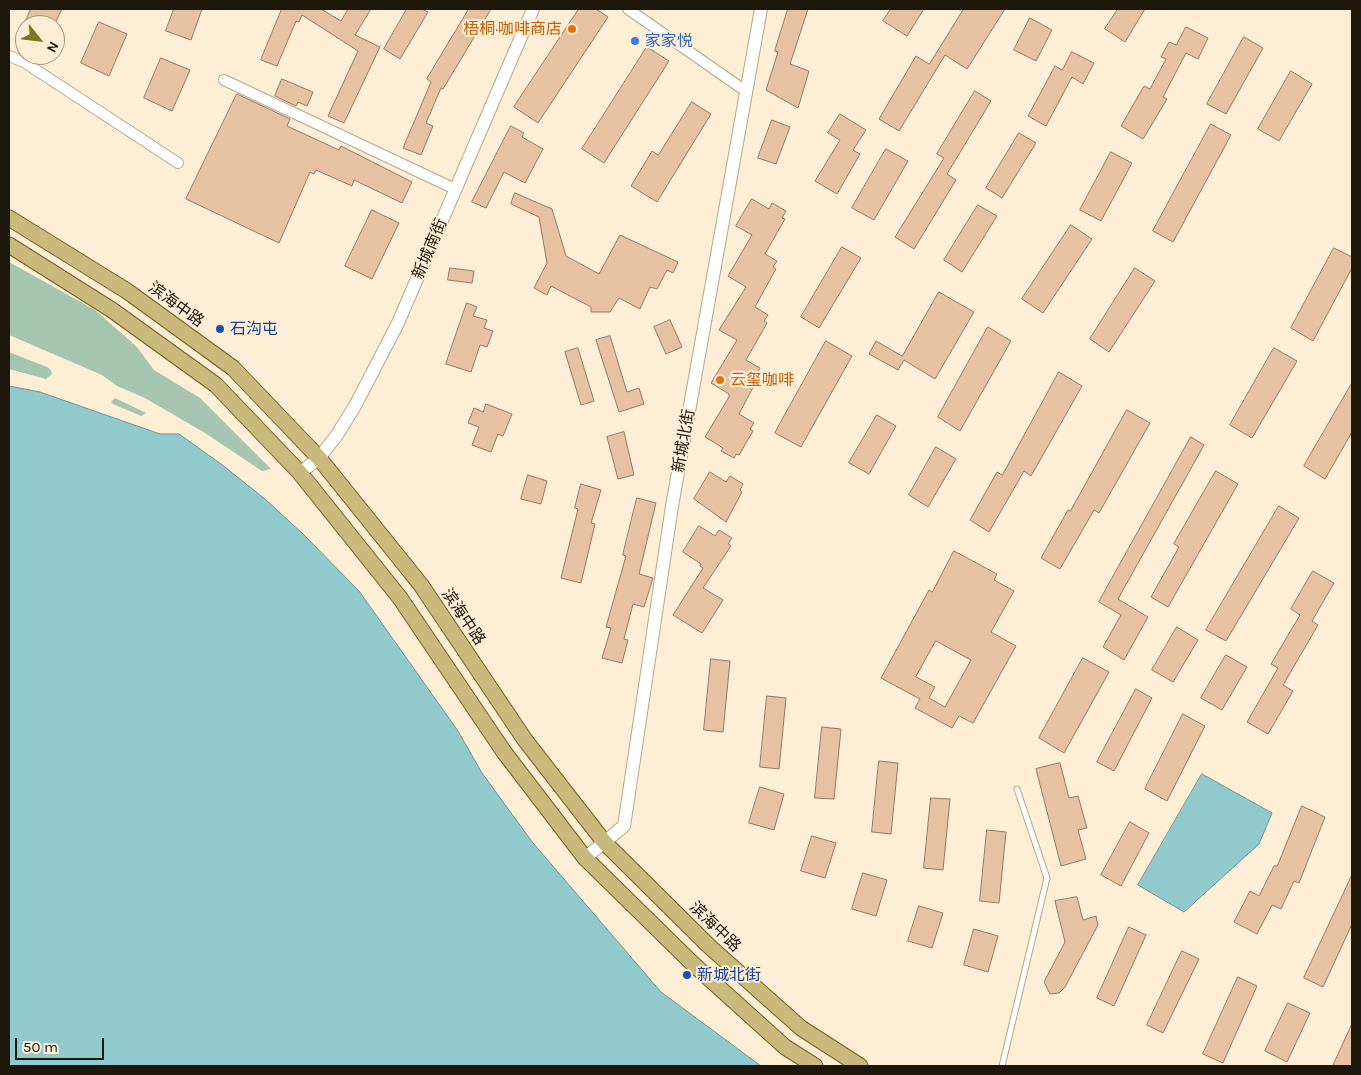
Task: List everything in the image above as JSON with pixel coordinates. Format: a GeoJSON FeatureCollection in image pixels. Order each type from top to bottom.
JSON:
{"type":"FeatureCollection","features":[{"type":"Feature","properties":{"kind":"main road","name":"滨海中路"},"geometry":{"type":"LineString","coordinates":[[9,218],[127,290],[233,368],[319,458],[421,585],[526,740],[605,843],[710,947],[801,1028],[860,1066]]}},
{"type":"Feature","properties":{"kind":"main road"},"geometry":{"type":"LineString","coordinates":[[9,245],[112,310],[216,385],[300,473],[400,598],[504,752],[585,858],[693,964],[785,1047],[815,1066]]}},
{"type":"Feature","properties":{"kind":"street","name":"新城南街"},"geometry":{"type":"LineString","coordinates":[[300,473],[319,458],[356,404],[398,323],[533,9]]}},
{"type":"Feature","properties":{"kind":"street"},"geometry":{"type":"LineString","coordinates":[[628,9],[747,92]]}},
{"type":"Feature","properties":{"kind":"street","name":"新城北街"},"geometry":{"type":"LineString","coordinates":[[585,858],[624,826],[672,506],[761,9]]}},
{"type":"Feature","properties":{"kind":"street"},"geometry":{"type":"LineString","coordinates":[[9,56],[24,62],[178,163]]}},
{"type":"Feature","properties":{"kind":"street"},"geometry":{"type":"LineString","coordinates":[[224,80],[456,189]]}},
{"type":"Feature","properties":{"kind":"lane"},"geometry":{"type":"LineString","coordinates":[[1002,1066],[1047,878],[1017,789]]}},
{"type":"Feature","properties":{"kind":"green space"},"geometry":{"type":"Polygon","coordinates":[[[9,262],[95,310],[137,347],[154,370],[200,398],[271,469],[262,471],[205,433],[145,398],[117,386],[102,375],[9,335],[9,262]]]}},
{"type":"Feature","properties":{"kind":"green space"},"geometry":{"type":"Polygon","coordinates":[[[9,352],[47,367],[51,370],[52,374],[46,379],[9,369],[9,352]]]}},
{"type":"Feature","properties":{"kind":"green space"},"geometry":{"type":"Polygon","coordinates":[[[115,398],[146,413],[141,416],[113,404],[111,402],[115,398]]]}},
{"type":"Feature","properties":{"kind":"water"},"geometry":{"type":"Polygon","coordinates":[[[9,386],[40,392],[160,434],[179,434],[265,499],[302,533],[359,591],[458,731],[482,773],[533,843],[661,992],[761,1066],[9,1066],[9,386]]]}},
{"type":"Feature","properties":{"kind":"water"},"geometry":{"type":"Polygon","coordinates":[[[1202,774],[1272,813],[1259,844],[1184,912],[1138,885],[1202,774]]]}},
{"type":"Feature","properties":{"kind":"building"},"geometry":{"type":"Polygon","coordinates":[[[31,9],[62,9],[59,15],[28,15],[31,9]]]}},
{"type":"Feature","properties":{"kind":"building"},"geometry":{"type":"Polygon","coordinates":[[[174,9],[202,9],[191,40],[166,31],[174,9]]]}},
{"type":"Feature","properties":{"kind":"building"},"geometry":{"type":"Polygon","coordinates":[[[282,9],[321,9],[341,21],[348,9],[371,9],[355,35],[380,47],[344,123],[328,116],[358,51],[302,15],[299,22],[296,21],[277,66],[261,60],[282,9]]]}},
{"type":"Feature","properties":{"kind":"building"},"geometry":{"type":"Polygon","coordinates":[[[407,9],[422,9],[428,12],[400,59],[384,49],[407,9]]]}},
{"type":"Feature","properties":{"kind":"building"},"geometry":{"type":"Polygon","coordinates":[[[469,9],[491,9],[443,89],[441,88],[426,123],[433,126],[421,155],[403,148],[431,82],[427,79],[469,9]]]}},
{"type":"Feature","properties":{"kind":"building"},"geometry":{"type":"Polygon","coordinates":[[[579,9],[596,9],[608,17],[538,123],[514,107],[579,9]]]}},
{"type":"Feature","properties":{"kind":"building"},"geometry":{"type":"Polygon","coordinates":[[[788,9],[808,9],[790,64],[809,71],[798,108],[766,90],[778,52],[775,51],[788,9]]]}},
{"type":"Feature","properties":{"kind":"building"},"geometry":{"type":"Polygon","coordinates":[[[891,9],[924,9],[907,36],[883,21],[891,9]]]}},
{"type":"Feature","properties":{"kind":"building"},"geometry":{"type":"Polygon","coordinates":[[[964,9],[1005,9],[967,69],[945,55],[899,131],[879,119],[916,56],[929,64],[964,9]]]}},
{"type":"Feature","properties":{"kind":"building"},"geometry":{"type":"Polygon","coordinates":[[[1118,9],[1145,9],[1125,42],[1105,29],[1118,9]]]}},
{"type":"Feature","properties":{"kind":"building"},"geometry":{"type":"Polygon","coordinates":[[[1030,18],[1052,30],[1036,61],[1014,50],[1030,18]]]}},
{"type":"Feature","properties":{"kind":"building"},"geometry":{"type":"Polygon","coordinates":[[[99,22],[127,34],[109,76],[81,63],[99,22]]]}},
{"type":"Feature","properties":{"kind":"building"},"geometry":{"type":"Polygon","coordinates":[[[1186,27],[1208,38],[1198,59],[1186,53],[1163,97],[1167,99],[1143,139],[1121,126],[1144,86],[1150,89],[1166,59],[1161,57],[1169,42],[1176,45],[1186,27]]]}},
{"type":"Feature","properties":{"kind":"building"},"geometry":{"type":"Polygon","coordinates":[[[1244,37],[1263,48],[1226,114],[1207,104],[1244,37]]]}},
{"type":"Feature","properties":{"kind":"building"},"geometry":{"type":"Polygon","coordinates":[[[647,47],[669,61],[604,163],[582,149],[647,47]]]}},
{"type":"Feature","properties":{"kind":"building"},"geometry":{"type":"Polygon","coordinates":[[[1072,52],[1094,63],[1083,84],[1072,77],[1046,126],[1028,116],[1055,66],[1062,70],[1072,52]]]}},
{"type":"Feature","properties":{"kind":"building"},"geometry":{"type":"Polygon","coordinates":[[[161,58],[190,70],[172,111],[144,98],[161,58]]]}},
{"type":"Feature","properties":{"kind":"building"},"geometry":{"type":"Polygon","coordinates":[[[1291,71],[1312,84],[1279,141],[1258,129],[1291,71]]]}},
{"type":"Feature","properties":{"kind":"building"},"geometry":{"type":"Polygon","coordinates":[[[282,79],[313,92],[307,106],[298,102],[296,106],[275,96],[282,79]]]}},
{"type":"Feature","properties":{"kind":"building"},"geometry":{"type":"Polygon","coordinates":[[[975,91],[991,101],[947,174],[956,180],[914,249],[895,237],[944,158],[937,154],[975,91]]]}},
{"type":"Feature","properties":{"kind":"building"},"geometry":{"type":"Polygon","coordinates":[[[237,94],[290,119],[287,126],[339,150],[341,146],[412,182],[402,203],[354,180],[352,186],[316,170],[314,174],[310,172],[279,243],[186,199],[237,94]]]}},
{"type":"Feature","properties":{"kind":"building"},"geometry":{"type":"Polygon","coordinates":[[[692,102],[711,114],[657,202],[631,186],[652,151],[658,155],[692,102]]]}},
{"type":"Feature","properties":{"kind":"building"},"geometry":{"type":"Polygon","coordinates":[[[840,114],[866,130],[853,150],[860,154],[837,194],[815,181],[840,140],[828,133],[840,114]]]}},
{"type":"Feature","properties":{"kind":"building"},"geometry":{"type":"Polygon","coordinates":[[[772,120],[790,127],[776,164],[758,158],[772,120]]]}},
{"type":"Feature","properties":{"kind":"building"},"geometry":{"type":"Polygon","coordinates":[[[1211,124],[1231,135],[1173,242],[1153,231],[1211,124]]]}},
{"type":"Feature","properties":{"kind":"building"},"geometry":{"type":"Polygon","coordinates":[[[511,126],[524,133],[522,137],[543,149],[525,183],[504,172],[486,208],[472,202],[511,126]]]}},
{"type":"Feature","properties":{"kind":"building"},"geometry":{"type":"Polygon","coordinates":[[[1019,133],[1036,143],[1002,198],[986,188],[1019,133]]]}},
{"type":"Feature","properties":{"kind":"building"},"geometry":{"type":"Polygon","coordinates":[[[886,149],[908,161],[874,220],[852,208],[886,149]]]}},
{"type":"Feature","properties":{"kind":"building"},"geometry":{"type":"Polygon","coordinates":[[[1111,152],[1132,163],[1101,221],[1080,210],[1111,152]]]}},
{"type":"Feature","properties":{"kind":"building"},"geometry":{"type":"Polygon","coordinates":[[[515,193],[552,209],[566,256],[599,274],[620,235],[678,262],[673,273],[667,270],[657,289],[650,287],[640,309],[619,298],[610,312],[591,312],[591,307],[551,286],[547,295],[534,288],[547,263],[539,217],[511,204],[515,193]]]}},
{"type":"Feature","properties":{"kind":"building"},"geometry":{"type":"Polygon","coordinates":[[[752,199],[769,209],[772,203],[786,211],[782,218],[785,219],[765,254],[777,261],[773,267],[776,269],[755,307],[768,315],[764,321],[767,323],[746,360],[760,368],[756,375],[759,376],[739,414],[754,423],[750,429],[753,431],[739,455],[736,454],[734,458],[721,451],[723,448],[705,437],[729,397],[729,394],[711,383],[737,340],[719,330],[746,287],[728,276],[752,235],[736,226],[752,199]]]}},
{"type":"Feature","properties":{"kind":"building"},"geometry":{"type":"Polygon","coordinates":[[[978,205],[997,216],[962,272],[944,260],[978,205]]]}},
{"type":"Feature","properties":{"kind":"building"},"geometry":{"type":"Polygon","coordinates":[[[372,210],[399,223],[372,279],[345,266],[372,210]]]}},
{"type":"Feature","properties":{"kind":"building"},"geometry":{"type":"Polygon","coordinates":[[[1071,225],[1092,239],[1043,313],[1022,299],[1071,225]]]}},
{"type":"Feature","properties":{"kind":"building"},"geometry":{"type":"Polygon","coordinates":[[[842,247],[861,258],[819,328],[801,317],[842,247]]]}},
{"type":"Feature","properties":{"kind":"building"},"geometry":{"type":"Polygon","coordinates":[[[1334,248],[1352,257],[1352,268],[1313,341],[1291,328],[1334,248]]]}},
{"type":"Feature","properties":{"kind":"building"},"geometry":{"type":"Polygon","coordinates":[[[450,268],[474,271],[472,283],[448,280],[450,268]]]}},
{"type":"Feature","properties":{"kind":"building"},"geometry":{"type":"Polygon","coordinates":[[[1135,268],[1155,281],[1109,352],[1090,339],[1135,268]]]}},
{"type":"Feature","properties":{"kind":"building"},"geometry":{"type":"Polygon","coordinates":[[[939,292],[974,312],[935,379],[904,360],[898,370],[869,354],[876,341],[902,356],[939,292]]]}},
{"type":"Feature","properties":{"kind":"building"},"geometry":{"type":"Polygon","coordinates":[[[467,303],[477,307],[473,316],[487,320],[484,328],[493,331],[487,347],[480,345],[471,372],[446,364],[467,303]]]}},
{"type":"Feature","properties":{"kind":"building"},"geometry":{"type":"Polygon","coordinates":[[[670,320],[682,347],[666,354],[654,327],[670,320]]]}},
{"type":"Feature","properties":{"kind":"building"},"geometry":{"type":"Polygon","coordinates":[[[988,327],[1011,341],[960,431],[938,417],[988,327]]]}},
{"type":"Feature","properties":{"kind":"building"},"geometry":{"type":"Polygon","coordinates":[[[610,336],[627,392],[639,388],[644,404],[619,412],[596,340],[610,336]]]}},
{"type":"Feature","properties":{"kind":"building"},"geometry":{"type":"Polygon","coordinates":[[[826,341],[852,356],[801,447],[775,433],[826,341]]]}},
{"type":"Feature","properties":{"kind":"building"},"geometry":{"type":"Polygon","coordinates":[[[578,348],[594,401],[581,405],[565,352],[578,348]]]}},
{"type":"Feature","properties":{"kind":"building"},"geometry":{"type":"Polygon","coordinates":[[[1274,348],[1297,361],[1252,438],[1230,425],[1274,348]]]}},
{"type":"Feature","properties":{"kind":"building"},"geometry":{"type":"Polygon","coordinates":[[[1059,372],[1082,386],[1031,476],[1024,471],[989,532],[970,520],[997,472],[1002,475],[1059,372]]]}},
{"type":"Feature","properties":{"kind":"building"},"geometry":{"type":"Polygon","coordinates":[[[1352,383],[1352,432],[1325,479],[1304,466],[1352,383]]]}},
{"type":"Feature","properties":{"kind":"building"},"geometry":{"type":"Polygon","coordinates":[[[486,404],[512,414],[503,436],[498,434],[491,452],[472,445],[479,427],[468,423],[474,408],[483,412],[486,404]]]}},
{"type":"Feature","properties":{"kind":"building"},"geometry":{"type":"Polygon","coordinates":[[[1127,410],[1150,423],[1099,513],[1094,510],[1060,569],[1041,558],[1127,410]]]}},
{"type":"Feature","properties":{"kind":"building"},"geometry":{"type":"Polygon","coordinates":[[[877,415],[896,426],[869,474],[849,463],[877,415]]]}},
{"type":"Feature","properties":{"kind":"building"},"geometry":{"type":"Polygon","coordinates":[[[624,432],[634,475],[618,479],[607,437],[624,432]]]}},
{"type":"Feature","properties":{"kind":"building"},"geometry":{"type":"Polygon","coordinates":[[[1191,437],[1204,445],[1118,599],[1148,617],[1124,660],[1103,647],[1121,615],[1099,602],[1191,437]]]}},
{"type":"Feature","properties":{"kind":"building"},"geometry":{"type":"Polygon","coordinates":[[[936,447],[956,459],[928,507],[909,495],[936,447]]]}},
{"type":"Feature","properties":{"kind":"building"},"geometry":{"type":"Polygon","coordinates":[[[1216,471],[1238,484],[1168,607],[1151,597],[1179,547],[1174,544],[1216,471]]]}},
{"type":"Feature","properties":{"kind":"building"},"geometry":{"type":"Polygon","coordinates":[[[710,472],[726,482],[730,476],[743,484],[740,490],[742,492],[726,522],[694,499],[710,472]]]}},
{"type":"Feature","properties":{"kind":"building"},"geometry":{"type":"Polygon","coordinates":[[[528,475],[547,481],[541,504],[521,499],[528,475]]]}},
{"type":"Feature","properties":{"kind":"building"},"geometry":{"type":"Polygon","coordinates":[[[581,484],[601,490],[591,523],[595,524],[581,583],[561,578],[578,509],[575,508],[581,484]]]}},
{"type":"Feature","properties":{"kind":"building"},"geometry":{"type":"Polygon","coordinates":[[[637,498],[656,503],[639,574],[653,578],[644,607],[633,604],[624,639],[628,640],[622,663],[602,658],[611,628],[606,627],[626,556],[623,555],[637,498]]]}},
{"type":"Feature","properties":{"kind":"building"},"geometry":{"type":"Polygon","coordinates":[[[1279,506],[1299,518],[1226,641],[1206,630],[1279,506]]]}},
{"type":"Feature","properties":{"kind":"building"},"geometry":{"type":"Polygon","coordinates":[[[699,526],[715,536],[719,530],[732,538],[728,544],[731,546],[703,588],[723,600],[702,633],[673,615],[703,568],[700,566],[701,564],[683,552],[699,526]]]}},
{"type":"Feature","properties":{"kind":"building"},"geometry":{"type":"Polygon","coordinates":[[[954,551],[997,574],[994,580],[1014,591],[991,632],[1016,646],[973,723],[959,716],[952,728],[915,708],[920,699],[881,678],[929,590],[932,592],[954,551]],[[936,641],[916,677],[935,687],[929,698],[945,707],[971,660],[936,641]]]}},
{"type":"Feature","properties":{"kind":"building"},"geometry":{"type":"Polygon","coordinates":[[[1313,571],[1334,583],[1312,621],[1318,625],[1283,685],[1293,691],[1268,734],[1247,722],[1278,668],[1271,664],[1300,615],[1291,609],[1313,571]]]}},
{"type":"Feature","properties":{"kind":"building"},"geometry":{"type":"Polygon","coordinates":[[[1177,627],[1198,640],[1173,682],[1152,670],[1177,627]]]}},
{"type":"Feature","properties":{"kind":"building"},"geometry":{"type":"Polygon","coordinates":[[[1226,655],[1247,667],[1222,710],[1201,698],[1226,655]]]}},
{"type":"Feature","properties":{"kind":"building"},"geometry":{"type":"Polygon","coordinates":[[[1083,658],[1109,672],[1064,753],[1039,738],[1083,658]]]}},
{"type":"Feature","properties":{"kind":"building"},"geometry":{"type":"Polygon","coordinates":[[[711,659],[730,661],[723,732],[704,730],[711,659]]]}},
{"type":"Feature","properties":{"kind":"building"},"geometry":{"type":"Polygon","coordinates":[[[1136,689],[1152,698],[1114,771],[1097,762],[1136,689]]]}},
{"type":"Feature","properties":{"kind":"building"},"geometry":{"type":"Polygon","coordinates":[[[767,696],[786,698],[779,769],[760,767],[767,696]]]}},
{"type":"Feature","properties":{"kind":"building"},"geometry":{"type":"Polygon","coordinates":[[[1183,714],[1205,726],[1167,801],[1145,789],[1183,714]]]}},
{"type":"Feature","properties":{"kind":"building"},"geometry":{"type":"Polygon","coordinates":[[[822,727],[841,729],[834,799],[815,798],[822,727]]]}},
{"type":"Feature","properties":{"kind":"building"},"geometry":{"type":"Polygon","coordinates":[[[879,761],[898,763],[891,834],[872,832],[879,761]]]}},
{"type":"Feature","properties":{"kind":"building"},"geometry":{"type":"Polygon","coordinates":[[[1060,763],[1069,798],[1078,796],[1087,828],[1078,830],[1086,859],[1061,866],[1036,769],[1060,763]]]}},
{"type":"Feature","properties":{"kind":"building"},"geometry":{"type":"Polygon","coordinates":[[[760,787],[784,794],[774,830],[749,823],[760,787]]]}},
{"type":"Feature","properties":{"kind":"building"},"geometry":{"type":"Polygon","coordinates":[[[931,798],[950,799],[943,870],[924,868],[931,798]]]}},
{"type":"Feature","properties":{"kind":"building"},"geometry":{"type":"Polygon","coordinates":[[[1302,806],[1325,817],[1299,883],[1294,881],[1281,909],[1272,905],[1257,934],[1234,922],[1250,891],[1259,896],[1274,866],[1277,866],[1302,806]]]}},
{"type":"Feature","properties":{"kind":"building"},"geometry":{"type":"Polygon","coordinates":[[[1130,822],[1149,833],[1121,886],[1101,875],[1130,822]]]}},
{"type":"Feature","properties":{"kind":"building"},"geometry":{"type":"Polygon","coordinates":[[[987,830],[1006,832],[999,903],[980,901],[987,830]]]}},
{"type":"Feature","properties":{"kind":"building"},"geometry":{"type":"Polygon","coordinates":[[[812,836],[836,843],[825,878],[801,871],[812,836]]]}},
{"type":"Feature","properties":{"kind":"building"},"geometry":{"type":"Polygon","coordinates":[[[863,873],[887,880],[876,916],[852,909],[863,873]]]}},
{"type":"Feature","properties":{"kind":"building"},"geometry":{"type":"Polygon","coordinates":[[[1352,875],[1352,924],[1323,987],[1304,978],[1352,875]]]}},
{"type":"Feature","properties":{"kind":"building"},"geometry":{"type":"Polygon","coordinates":[[[1077,897],[1083,920],[1096,916],[1098,925],[1065,987],[1059,993],[1050,994],[1044,982],[1065,942],[1055,901],[1077,897]]]}},
{"type":"Feature","properties":{"kind":"building"},"geometry":{"type":"Polygon","coordinates":[[[919,906],[943,913],[932,948],[908,941],[919,906]]]}},
{"type":"Feature","properties":{"kind":"building"},"geometry":{"type":"Polygon","coordinates":[[[1129,927],[1146,935],[1114,1006],[1097,998],[1129,927]]]}},
{"type":"Feature","properties":{"kind":"building"},"geometry":{"type":"Polygon","coordinates":[[[974,929],[998,936],[988,972],[964,965],[974,929]]]}},
{"type":"Feature","properties":{"kind":"building"},"geometry":{"type":"Polygon","coordinates":[[[1182,951],[1199,959],[1163,1033],[1147,1025],[1182,951]]]}},
{"type":"Feature","properties":{"kind":"building"},"geometry":{"type":"Polygon","coordinates":[[[1238,977],[1257,986],[1223,1063],[1203,1054],[1238,977]]]}},
{"type":"Feature","properties":{"kind":"building"},"geometry":{"type":"Polygon","coordinates":[[[1288,1003],[1310,1013],[1287,1062],[1265,1051],[1288,1003]]]}},
{"type":"Feature","properties":{"kind":"building"},"geometry":{"type":"Polygon","coordinates":[[[1352,1024],[1352,1066],[1333,1066],[1352,1024]]]}},
{"type":"Feature","properties":{"kind":"place","name":"梧桐·咖啡商店"},"geometry":{"type":"Point","coordinates":[572,29]}},
{"type":"Feature","properties":{"kind":"place","name":"家家悦"},"geometry":{"type":"Point","coordinates":[635,41]}},
{"type":"Feature","properties":{"kind":"place","name":"石沟屯"},"geometry":{"type":"Point","coordinates":[220,329]}},
{"type":"Feature","properties":{"kind":"place","name":"云玺咖啡"},"geometry":{"type":"Point","coordinates":[720,380]}},
{"type":"Feature","properties":{"kind":"place","name":"新城北街"},"geometry":{"type":"Point","coordinates":[687,975]}}]}
